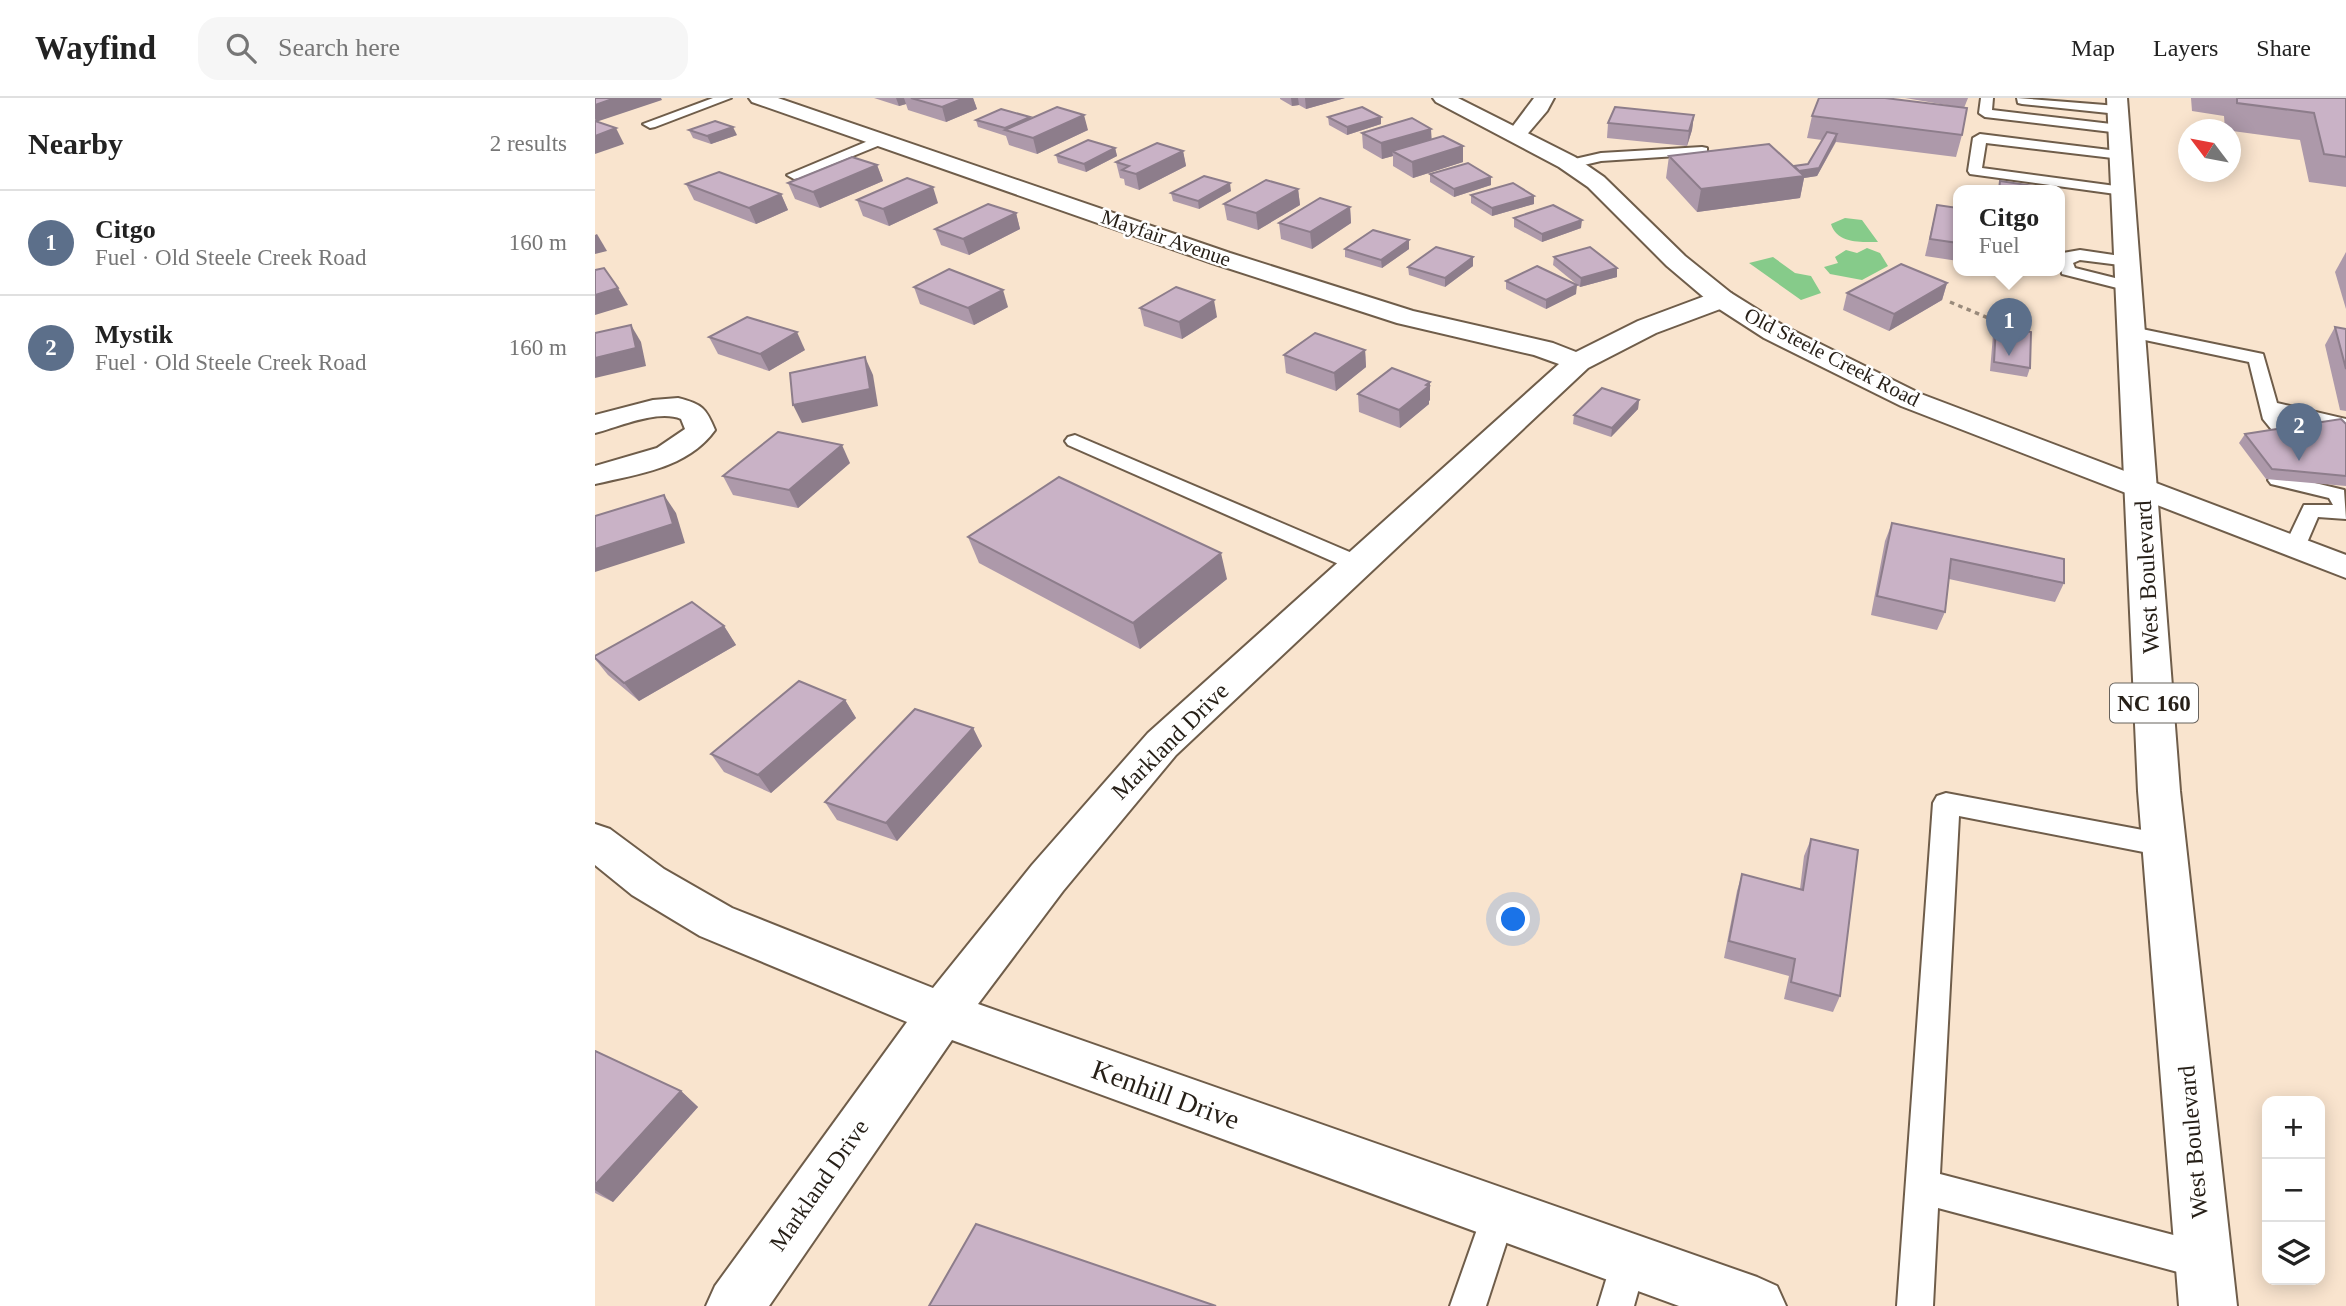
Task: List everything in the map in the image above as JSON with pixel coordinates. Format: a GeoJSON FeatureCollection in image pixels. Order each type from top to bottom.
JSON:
{"type":"FeatureCollection","features":[{"type":"Feature","properties":{"kind":"street","name":"Mayfair Avenue"},"geometry":{"type":"LineString","coordinates":[[759,98],[1300,284],[1406,317],[1543,349],[1578,362]]}},
{"type":"Feature","properties":{"kind":"street","name":"Old Steele Creek Road"},"geometry":{"type":"LineString","coordinates":[[1443,98],[1571,164],[1596,182],[1676,261],[1722,299],[1774,332],[1889,391],[2346,566]]}},
{"type":"Feature","properties":{"kind":"street"},"geometry":{"type":"LineString","coordinates":[[1517,134],[1540,107],[1544,98]]}},
{"type":"Feature","properties":{"kind":"street","name":"West Boulevard"},"geometry":{"type":"LineString","coordinates":[[2120,137],[2164,845],[2208,1306]]}},
{"type":"Feature","properties":{"kind":"street","name":"Markland Drive"},"geometry":{"type":"LineString","coordinates":[[735,1306],[940,1013],[1107,803],[1162,744],[1578,362],[1647,327],[1722,299]]}},
{"type":"Feature","properties":{"kind":"street"},"geometry":{"type":"LineString","coordinates":[[595,424],[653,409],[678,407],[694,414],[699,430],[696,438],[685,446],[656,459],[595,475]]}},
{"type":"Feature","properties":{"kind":"street","name":"Kenhill Drive"},"geometry":{"type":"LineString","coordinates":[[595,841],[647,882],[716,922],[940,1013],[1499,1213],[1623,1283],[1757,1306]]}},
{"type":"Feature","properties":{"kind":"lane"},"geometry":{"type":"LineString","coordinates":[[650,124],[725,98]]}},
{"type":"Feature","properties":{"kind":"lane"},"geometry":{"type":"LineString","coordinates":[[1987,98],[1985,113],[2120,137]]}},
{"type":"Feature","properties":{"kind":"lane"},"geometry":{"type":"LineString","coordinates":[[2015,99],[2120,137]]}},
{"type":"Feature","properties":{"kind":"lane"},"geometry":{"type":"LineString","coordinates":[[2120,137],[1975,171],[1980,138],[2120,137]]}},
{"type":"Feature","properties":{"kind":"lane"},"geometry":{"type":"LineString","coordinates":[[794,174],[880,140]]}},
{"type":"Feature","properties":{"kind":"lane"},"geometry":{"type":"LineString","coordinates":[[1571,164],[1601,157],[1702,151]]}},
{"type":"Feature","properties":{"kind":"lane"},"geometry":{"type":"LineString","coordinates":[[2065,260],[2069,256],[2080,255],[2129,273]]}},
{"type":"Feature","properties":{"kind":"lane"},"geometry":{"type":"LineString","coordinates":[[2065,267],[2079,276],[2129,273]]}},
{"type":"Feature","properties":{"kind":"lane"},"geometry":{"type":"LineString","coordinates":[[2132,332],[2257,358],[2270,413],[2287,436]]}},
{"type":"Feature","properties":{"kind":"lane"},"geometry":{"type":"LineString","coordinates":[[2270,413],[2346,425]]}},
{"type":"Feature","properties":{"kind":"lane"},"geometry":{"type":"LineString","coordinates":[[2270,413],[2323,431]]}},
{"type":"Feature","properties":{"kind":"lane"},"geometry":{"type":"LineString","coordinates":[[2255,434],[2270,413]]}},
{"type":"Feature","properties":{"kind":"lane"},"geometry":{"type":"LineString","coordinates":[[1075,440],[1358,564]]}},
{"type":"Feature","properties":{"kind":"lane"},"geometry":{"type":"LineString","coordinates":[[2278,480],[2342,500]]}},
{"type":"Feature","properties":{"kind":"lane"},"geometry":{"type":"LineString","coordinates":[[2295,547],[2311,510],[2342,500]]}},
{"type":"Feature","properties":{"kind":"lane"},"geometry":{"type":"LineString","coordinates":[[1915,1306],[1946,803],[2164,845]]}},
{"type":"Feature","properties":{"kind":"lane"},"geometry":{"type":"LineString","coordinates":[[1924,1187],[2204,1261]]}},
{"type":"Feature","properties":{"kind":"lane"},"geometry":{"type":"LineString","coordinates":[[1468,1306],[1499,1213]]}},
{"type":"Feature","properties":{"kind":"path"},"geometry":{"type":"LineString","coordinates":[[1950,303],[1988,318]]}},
{"type":"Feature","properties":{"kind":"green space"},"geometry":{"type":"Polygon","coordinates":[[[1845,218],[1862,220],[1878,242],[1850,240],[1838,235],[1831,224],[1845,218]]]}},
{"type":"Feature","properties":{"kind":"green space"},"geometry":{"type":"Polygon","coordinates":[[[1867,248],[1880,253],[1888,266],[1862,280],[1830,274],[1824,267],[1838,263],[1835,257],[1846,250],[1857,253],[1867,248]]]}},
{"type":"Feature","properties":{"kind":"green space"},"geometry":{"type":"Polygon","coordinates":[[[1773,257],[1795,273],[1811,276],[1821,293],[1801,300],[1749,263],[1773,257]]]}},
{"type":"Feature","properties":{"kind":"building"},"geometry":{"type":"Polygon","coordinates":[[[595,98],[615,98],[595,105],[595,98]]]}},
{"type":"Feature","properties":{"kind":"building"},"geometry":{"type":"Polygon","coordinates":[[[911,98],[964,98],[942,107],[911,98]]]}},
{"type":"Feature","properties":{"kind":"building"},"geometry":{"type":"Polygon","coordinates":[[[1819,98],[1885,98],[1967,108],[1962,135],[1812,116],[1819,98]]]}},
{"type":"Feature","properties":{"kind":"building"},"geometry":{"type":"Polygon","coordinates":[[[2237,98],[2346,98],[2346,157],[2324,154],[2314,113],[2237,103],[2237,98]]]}},
{"type":"Feature","properties":{"kind":"building"},"geometry":{"type":"Polygon","coordinates":[[[1057,107],[1084,115],[1033,138],[1005,130],[1057,107]]]}},
{"type":"Feature","properties":{"kind":"building"},"geometry":{"type":"Polygon","coordinates":[[[1362,107],[1381,117],[1347,127],[1328,117],[1362,107]]]}},
{"type":"Feature","properties":{"kind":"building"},"geometry":{"type":"Polygon","coordinates":[[[1615,107],[1694,115],[1689,131],[1608,123],[1615,107]]]}},
{"type":"Feature","properties":{"kind":"building"},"geometry":{"type":"Polygon","coordinates":[[[1001,109],[1030,117],[1005,128],[976,120],[1001,109]]]}},
{"type":"Feature","properties":{"kind":"building"},"geometry":{"type":"Polygon","coordinates":[[[1412,118],[1431,129],[1381,143],[1362,133],[1412,118]]]}},
{"type":"Feature","properties":{"kind":"building"},"geometry":{"type":"Polygon","coordinates":[[[595,121],[616,128],[595,136],[595,121]]]}},
{"type":"Feature","properties":{"kind":"building"},"geometry":{"type":"Polygon","coordinates":[[[715,121],[733,127],[707,136],[689,130],[715,121]]]}},
{"type":"Feature","properties":{"kind":"building"},"geometry":{"type":"Polygon","coordinates":[[[1827,132],[1837,134],[1819,168],[1799,171],[1794,166],[1808,164],[1827,132]]]}},
{"type":"Feature","properties":{"kind":"building"},"geometry":{"type":"Polygon","coordinates":[[[1443,136],[1463,146],[1412,162],[1392,151],[1443,136]]]}},
{"type":"Feature","properties":{"kind":"building"},"geometry":{"type":"Polygon","coordinates":[[[1088,140],[1115,148],[1084,164],[1056,155],[1088,140]]]}},
{"type":"Feature","properties":{"kind":"building"},"geometry":{"type":"Polygon","coordinates":[[[1157,143],[1183,151],[1136,174],[1122,170],[1129,166],[1116,162],[1157,143]]]}},
{"type":"Feature","properties":{"kind":"building"},"geometry":{"type":"Polygon","coordinates":[[[1769,144],[1804,176],[1701,189],[1669,156],[1769,144]]]}},
{"type":"Feature","properties":{"kind":"building"},"geometry":{"type":"Polygon","coordinates":[[[852,157],[877,165],[813,192],[788,183],[852,157]]]}},
{"type":"Feature","properties":{"kind":"building"},"geometry":{"type":"Polygon","coordinates":[[[1468,163],[1491,177],[1454,189],[1430,174],[1468,163]]]}},
{"type":"Feature","properties":{"kind":"building"},"geometry":{"type":"Polygon","coordinates":[[[719,172],[781,194],[749,208],[686,184],[719,172]]]}},
{"type":"Feature","properties":{"kind":"building"},"geometry":{"type":"Polygon","coordinates":[[[1204,176],[1230,183],[1198,201],[1171,193],[1204,176]]]}},
{"type":"Feature","properties":{"kind":"building"},"geometry":{"type":"Polygon","coordinates":[[[907,178],[933,187],[883,209],[857,200],[907,178]]]}},
{"type":"Feature","properties":{"kind":"building"},"geometry":{"type":"Polygon","coordinates":[[[1266,180],[1298,189],[1256,213],[1224,204],[1266,180]]]}},
{"type":"Feature","properties":{"kind":"building"},"geometry":{"type":"Polygon","coordinates":[[[2000,181],[2027,185],[2000,185],[2000,181]]]}},
{"type":"Feature","properties":{"kind":"building"},"geometry":{"type":"Polygon","coordinates":[[[1513,183],[1534,196],[1492,208],[1471,195],[1513,183]]]}},
{"type":"Feature","properties":{"kind":"building"},"geometry":{"type":"Polygon","coordinates":[[[1320,198],[1350,207],[1310,232],[1279,223],[1320,198]]]}},
{"type":"Feature","properties":{"kind":"building"},"geometry":{"type":"Polygon","coordinates":[[[988,204],[1016,213],[963,239],[935,229],[988,204]]]}},
{"type":"Feature","properties":{"kind":"building"},"geometry":{"type":"Polygon","coordinates":[[[1553,205],[1582,220],[1542,234],[1514,218],[1553,205]]]}},
{"type":"Feature","properties":{"kind":"building"},"geometry":{"type":"Polygon","coordinates":[[[1937,205],[1953,207],[1953,242],[1930,239],[1937,205]]]}},
{"type":"Feature","properties":{"kind":"building"},"geometry":{"type":"Polygon","coordinates":[[[1373,230],[1409,240],[1381,260],[1345,249],[1373,230]]]}},
{"type":"Feature","properties":{"kind":"building"},"geometry":{"type":"Polygon","coordinates":[[[1436,247],[1473,257],[1445,278],[1408,267],[1436,247]]]}},
{"type":"Feature","properties":{"kind":"building"},"geometry":{"type":"Polygon","coordinates":[[[1590,247],[1617,268],[1581,278],[1554,257],[1590,247]]]}},
{"type":"Feature","properties":{"kind":"building"},"geometry":{"type":"Polygon","coordinates":[[[1901,264],[1947,283],[1894,314],[1847,293],[1901,264]]]}},
{"type":"Feature","properties":{"kind":"building"},"geometry":{"type":"Polygon","coordinates":[[[1537,266],[1577,285],[1546,300],[1506,281],[1537,266]]]}},
{"type":"Feature","properties":{"kind":"building"},"geometry":{"type":"Polygon","coordinates":[[[604,268],[618,288],[595,295],[595,270],[604,268]]]}},
{"type":"Feature","properties":{"kind":"building"},"geometry":{"type":"Polygon","coordinates":[[[949,269],[1003,290],[968,308],[914,287],[949,269]]]}},
{"type":"Feature","properties":{"kind":"building"},"geometry":{"type":"Polygon","coordinates":[[[1176,287],[1214,300],[1179,322],[1140,308],[1176,287]]]}},
{"type":"Feature","properties":{"kind":"building"},"geometry":{"type":"Polygon","coordinates":[[[747,317],[797,332],[760,354],[709,337],[747,317]]]}},
{"type":"Feature","properties":{"kind":"building"},"geometry":{"type":"Polygon","coordinates":[[[631,325],[636,348],[595,358],[595,333],[631,325]]]}},
{"type":"Feature","properties":{"kind":"building"},"geometry":{"type":"Polygon","coordinates":[[[1996,326],[2031,332],[2030,368],[1994,362],[1996,326]]]}},
{"type":"Feature","properties":{"kind":"building"},"geometry":{"type":"Polygon","coordinates":[[[2335,327],[2346,329],[2346,369],[2335,327]]]}},
{"type":"Feature","properties":{"kind":"building"},"geometry":{"type":"Polygon","coordinates":[[[1315,333],[1365,350],[1334,373],[1284,355],[1315,333]]]}},
{"type":"Feature","properties":{"kind":"building"},"geometry":{"type":"Polygon","coordinates":[[[865,357],[870,389],[793,405],[790,373],[865,357]]]}},
{"type":"Feature","properties":{"kind":"building"},"geometry":{"type":"Polygon","coordinates":[[[1392,368],[1430,382],[1426,385],[1429,386],[1399,410],[1358,394],[1392,368]]]}},
{"type":"Feature","properties":{"kind":"building"},"geometry":{"type":"Polygon","coordinates":[[[1602,388],[1639,400],[1612,428],[1574,415],[1602,388]]]}},
{"type":"Feature","properties":{"kind":"building"},"geometry":{"type":"Polygon","coordinates":[[[2341,419],[2346,424],[2346,476],[2272,469],[2245,434],[2341,419]]]}},
{"type":"Feature","properties":{"kind":"building"},"geometry":{"type":"Polygon","coordinates":[[[778,432],[842,445],[789,490],[723,476],[778,432]]]}},
{"type":"Feature","properties":{"kind":"building"},"geometry":{"type":"Polygon","coordinates":[[[1059,477],[1221,553],[1133,623],[968,537],[1059,477]]]}},
{"type":"Feature","properties":{"kind":"building"},"geometry":{"type":"Polygon","coordinates":[[[664,495],[673,524],[595,549],[595,516],[664,495]]]}},
{"type":"Feature","properties":{"kind":"building"},"geometry":{"type":"Polygon","coordinates":[[[1892,523],[2064,559],[2064,583],[1951,559],[1945,612],[1877,596],[1892,523]]]}},
{"type":"Feature","properties":{"kind":"building"},"geometry":{"type":"Polygon","coordinates":[[[692,602],[724,626],[624,683],[595,658],[595,656],[692,602]]]}},
{"type":"Feature","properties":{"kind":"building"},"geometry":{"type":"Polygon","coordinates":[[[799,681],[845,700],[758,775],[711,754],[799,681]]]}},
{"type":"Feature","properties":{"kind":"building"},"geometry":{"type":"Polygon","coordinates":[[[915,709],[973,728],[886,823],[825,802],[915,709]]]}},
{"type":"Feature","properties":{"kind":"building"},"geometry":{"type":"Polygon","coordinates":[[[1811,839],[1858,850],[1840,996],[1791,982],[1795,959],[1729,941],[1742,874],[1803,890],[1811,839]]]}},
{"type":"Feature","properties":{"kind":"building"},"geometry":{"type":"Polygon","coordinates":[[[595,1051],[681,1091],[595,1185],[595,1051]]]}},
{"type":"Feature","properties":{"kind":"building"},"geometry":{"type":"Polygon","coordinates":[[[976,1224],[1216,1306],[929,1306],[976,1224]]]}},
{"type":"Feature","properties":{"kind":"place","name":"Citgo"},"geometry":{"type":"Point","coordinates":[2009,356]}},
{"type":"Feature","properties":{"kind":"place","name":"Mystik"},"geometry":{"type":"Point","coordinates":[2299,461]}}]}
